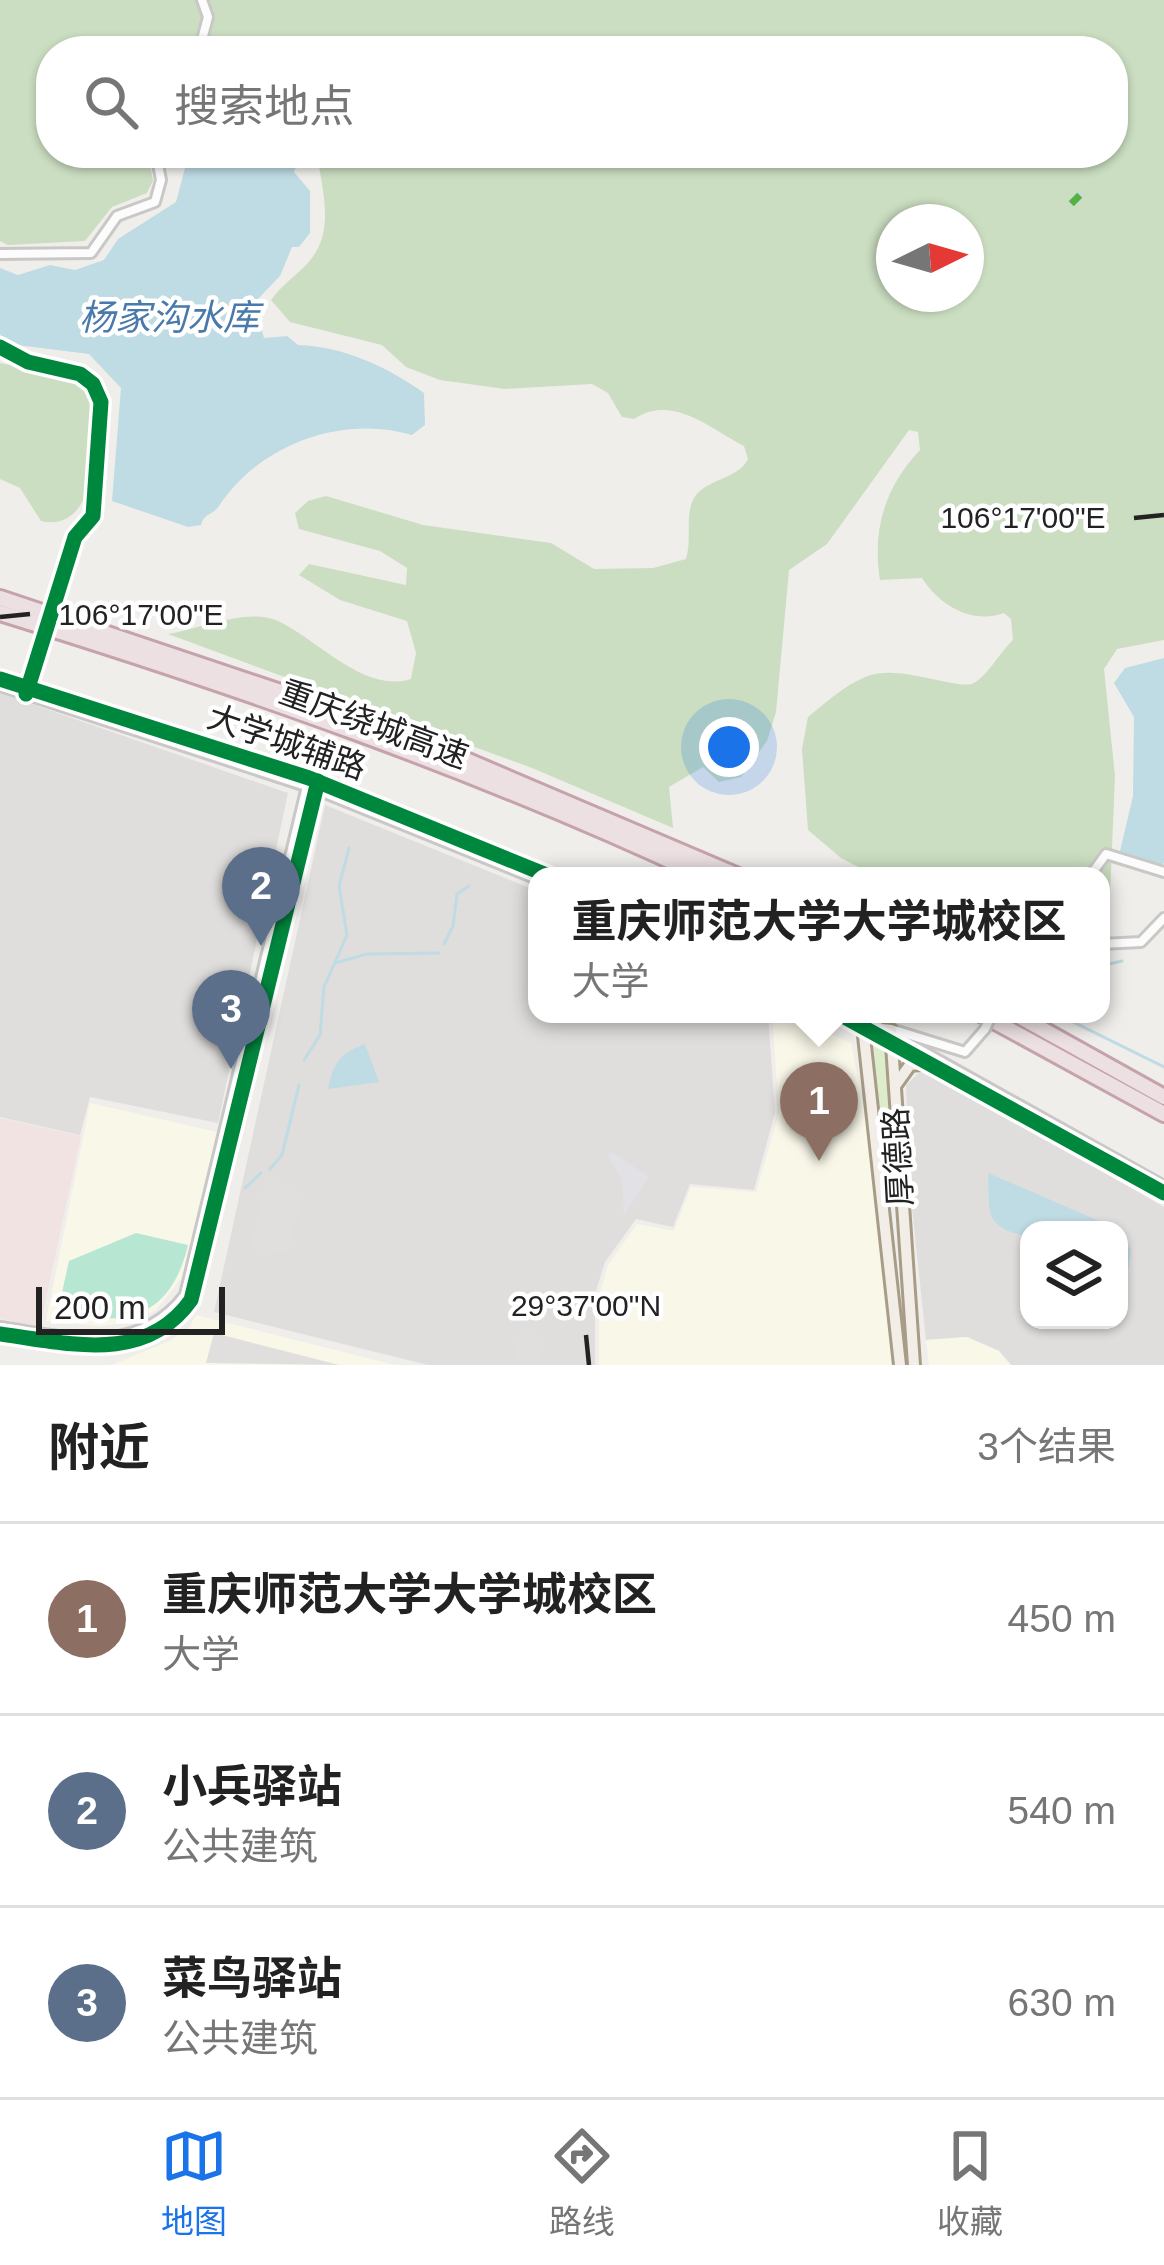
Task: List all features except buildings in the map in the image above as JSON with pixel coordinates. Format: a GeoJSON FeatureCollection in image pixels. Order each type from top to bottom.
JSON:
{"type":"FeatureCollection","features":[{"type":"Feature","properties":{"kind":"highway","name":"重庆绕城高速"},"geometry":{"type":"LineString","coordinates":[[0,598],[400,732],[717,867]]}},
{"type":"Feature","properties":{"kind":"highway","name":"重庆绕城高速"},"geometry":{"type":"LineString","coordinates":[[0,613],[261,698],[531,802],[682,867]]}},
{"type":"Feature","properties":{"kind":"highway"},"geometry":{"type":"LineString","coordinates":[[987,1023],[1164,1114]]}},
{"type":"Feature","properties":{"kind":"highway"},"geometry":{"type":"LineString","coordinates":[[1031,1023],[1164,1096]]}},
{"type":"Feature","properties":{"kind":"main road"},"geometry":{"type":"LineString","coordinates":[[863,1027],[890,1035]]}},
{"type":"Feature","properties":{"kind":"main road","name":"厚德路"},"geometry":{"type":"LineString","coordinates":[[863,1027],[901,1365]]}},
{"type":"Feature","properties":{"kind":"main road","name":"厚德路"},"geometry":{"type":"LineString","coordinates":[[890,1035],[914,1365]]}},
{"type":"Feature","properties":{"kind":"main road"},"geometry":{"type":"LineString","coordinates":[[894,1089],[910,1065],[931,1063]]}},
{"type":"Feature","properties":{"kind":"street"},"geometry":{"type":"LineString","coordinates":[[202,0],[208,17],[204,36]]}},
{"type":"Feature","properties":{"kind":"street"},"geometry":{"type":"LineString","coordinates":[[0,254],[91,253],[100,247],[117,216],[155,202],[159,168]]}},
{"type":"Feature","properties":{"kind":"street"},"geometry":{"type":"LineString","coordinates":[[0,347],[28,362],[80,374],[93,384],[100,402],[93,516],[75,537],[59,579],[27,691]]}},
{"type":"Feature","properties":{"kind":"street","name":"大学城辅路"},"geometry":{"type":"LineString","coordinates":[[0,682],[312,783],[528,868]]}},
{"type":"Feature","properties":{"kind":"street"},"geometry":{"type":"LineString","coordinates":[[0,1330],[120,1338],[152,1327],[185,1295],[312,783]]}},
{"type":"Feature","properties":{"kind":"street","name":"大学城辅路"},"geometry":{"type":"LineString","coordinates":[[312,783],[528,875]]}},
{"type":"Feature","properties":{"kind":"street"},"geometry":{"type":"LineString","coordinates":[[1097,867],[1106,854],[1164,872]]}},
{"type":"Feature","properties":{"kind":"street"},"geometry":{"type":"LineString","coordinates":[[1110,944],[1142,942],[1164,918]]}},
{"type":"Feature","properties":{"kind":"street"},"geometry":{"type":"LineString","coordinates":[[856,1023],[863,1027]]}},
{"type":"Feature","properties":{"kind":"street"},"geometry":{"type":"LineString","coordinates":[[871,1023],[1164,1190]]}},
{"type":"Feature","properties":{"kind":"street"},"geometry":{"type":"LineString","coordinates":[[890,1035],[906,1029],[965,1052],[982,1023]]}},
{"type":"Feature","properties":{"kind":"street"},"geometry":{"type":"LineString","coordinates":[[890,1035],[931,1063],[1164,1190]]}},
{"type":"Feature","properties":{"kind":"shaded area"},"geometry":{"type":"Polygon","coordinates":[[[0,693],[288,793],[218,1123],[90,1097],[80,1135],[0,1117],[0,693]]]}},
{"type":"Feature","properties":{"kind":"shaded area"},"geometry":{"type":"Polygon","coordinates":[[[325,805],[528,887],[528,1023],[769,1023],[775,1113],[754,1190],[690,1184],[673,1227],[636,1219],[605,1262],[595,1294],[595,1365],[428,1365],[214,1312],[325,805]]]}},
{"type":"Feature","properties":{"kind":"shaded area"},"geometry":{"type":"Polygon","coordinates":[[[773,1023],[805,1023],[851,1043],[869,1136],[898,1365],[599,1365],[599,1296],[608,1265],[637,1224],[674,1231],[691,1187],[756,1192],[779,1113],[773,1023]]]}},
{"type":"Feature","properties":{"kind":"shaded area"},"geometry":{"type":"Polygon","coordinates":[[[924,1068],[1164,1207],[1164,1365],[1011,1365],[999,1351],[967,1337],[926,1340],[909,1180],[906,1085],[924,1068]]]}},
{"type":"Feature","properties":{"kind":"shaded area"},"geometry":{"type":"Polygon","coordinates":[[[90,1103],[221,1133],[184,1275],[156,1310],[129,1323],[99,1326],[46,1321],[90,1103]]]}},
{"type":"Feature","properties":{"kind":"shaded area"},"geometry":{"type":"Polygon","coordinates":[[[0,1118],[81,1136],[40,1327],[0,1319],[0,1118]]]}},
{"type":"Feature","properties":{"kind":"shaded area"},"geometry":{"type":"Polygon","coordinates":[[[611,1151],[649,1177],[624,1216],[622,1180],[608,1156],[611,1151]]]}},
{"type":"Feature","properties":{"kind":"shaded area"},"geometry":{"type":"Polygon","coordinates":[[[267,1181],[285,1184],[303,1197],[287,1254],[251,1247],[267,1181]]]}},
{"type":"Feature","properties":{"kind":"shaded area"},"geometry":{"type":"Polygon","coordinates":[[[196,1315],[395,1365],[111,1365],[170,1341],[189,1328],[196,1315]]]}},
{"type":"Feature","properties":{"kind":"shaded area"},"geometry":{"type":"Polygon","coordinates":[[[521,1332],[545,1339],[539,1365],[513,1365],[521,1332]]]}},
{"type":"Feature","properties":{"kind":"shaded area"},"geometry":{"type":"Polygon","coordinates":[[[214,1333],[339,1365],[206,1363],[214,1333]]]}},
{"type":"Feature","properties":{"kind":"shaded area"},"geometry":{"type":"Polygon","coordinates":[[[967,1337],[999,1351],[1011,1365],[929,1365],[926,1340],[967,1337]]]}},
{"type":"Feature","properties":{"kind":"green space"},"geometry":{"type":"Polygon","coordinates":[[[0,0],[1164,0],[1164,640],[1117,649],[1104,669],[1115,776],[1110,894],[1110,867],[858,867],[808,830],[802,749],[808,717],[846,687],[871,675],[898,673],[974,683],[1013,640],[1011,619],[1004,613],[980,616],[957,610],[937,597],[922,578],[880,580],[878,543],[884,510],[898,479],[920,450],[918,432],[909,430],[827,544],[789,570],[776,712],[767,741],[741,777],[719,782],[703,767],[669,787],[673,828],[532,768],[168,634],[239,618],[266,617],[358,672],[393,682],[411,679],[416,653],[407,621],[340,600],[299,575],[309,564],[406,585],[407,568],[380,551],[299,529],[295,513],[308,501],[326,496],[423,525],[551,543],[594,569],[653,568],[686,559],[693,500],[748,459],[744,446],[690,416],[662,410],[634,419],[622,417],[608,393],[592,384],[505,389],[440,380],[406,367],[382,345],[290,322],[271,300],[306,265],[322,239],[325,212],[319,168],[1128,168],[1128,36],[36,36],[36,168],[151,168],[153,181],[147,193],[112,207],[85,241],[8,245],[0,241],[0,0]]]}},
{"type":"Feature","properties":{"kind":"green space"},"geometry":{"type":"Polygon","coordinates":[[[0,363],[63,375],[88,394],[94,431],[91,476],[75,512],[60,521],[41,521],[20,488],[0,479],[0,363]]]}},
{"type":"Feature","properties":{"kind":"green space"},"geometry":{"type":"Polygon","coordinates":[[[874,1042],[886,1049],[890,1141],[877,1137],[874,1042]]]}},
{"type":"Feature","properties":{"kind":"green space"},"geometry":{"type":"Polygon","coordinates":[[[136,1233],[188,1245],[170,1289],[157,1303],[124,1317],[57,1315],[69,1261],[136,1233]]]}},
{"type":"Feature","properties":{"kind":"water","name":"杨家沟水库"},"geometry":{"type":"Polygon","coordinates":[[[185,168],[295,168],[310,191],[310,233],[299,247],[292,247],[280,276],[254,303],[264,338],[287,336],[298,345],[349,354],[395,374],[424,393],[425,425],[412,435],[358,429],[330,432],[279,451],[256,466],[201,525],[188,527],[112,501],[121,388],[89,354],[9,344],[0,334],[0,268],[18,275],[50,265],[75,270],[104,260],[118,239],[176,202],[185,168]]]}},
{"type":"Feature","properties":{"kind":"water"},"geometry":{"type":"Polygon","coordinates":[[[1164,658],[1164,863],[1160,867],[1120,851],[1133,796],[1134,717],[1114,683],[1125,668],[1164,658]]]}},
{"type":"Feature","properties":{"kind":"water"},"geometry":{"type":"Polygon","coordinates":[[[365,1044],[379,1082],[328,1089],[339,1060],[365,1044]]]}},
{"type":"Feature","properties":{"kind":"water"},"geometry":{"type":"Polygon","coordinates":[[[988,1173],[1099,1221],[1020,1221],[1020,1234],[996,1223],[990,1209],[988,1173]]]}},
{"type":"Feature","properties":{"kind":"waterway"},"geometry":{"type":"LineString","coordinates":[[1072,204],[1081,193]]}},
{"type":"Feature","properties":{"kind":"waterway"},"geometry":{"type":"LineString","coordinates":[[304,1060],[320,1035],[324,987],[347,935],[339,886],[349,848]]}},
{"type":"Feature","properties":{"kind":"waterway"},"geometry":{"type":"LineString","coordinates":[[444,944],[453,926],[457,894],[469,886]]}},
{"type":"Feature","properties":{"kind":"waterway"},"geometry":{"type":"LineString","coordinates":[[335,963],[367,954],[439,953]]}},
{"type":"Feature","properties":{"kind":"waterway"},"geometry":{"type":"LineString","coordinates":[[1110,964],[1122,961]]}},
{"type":"Feature","properties":{"kind":"waterway"},"geometry":{"type":"LineString","coordinates":[[1075,1023],[1164,1067]]}},
{"type":"Feature","properties":{"kind":"waterway"},"geometry":{"type":"LineString","coordinates":[[270,1169],[282,1155],[299,1085]]}},
{"type":"Feature","properties":{"kind":"waterway"},"geometry":{"type":"LineString","coordinates":[[245,1188],[261,1173]]}},
{"type":"Feature","properties":{"kind":"marked path"},"geometry":{"type":"LineString","coordinates":[[1073,197],[1078,202]]}},
{"type":"Feature","properties":{"kind":"cycle path"},"geometry":{"type":"LineString","coordinates":[[0,347],[28,362],[80,374],[93,384],[101,402],[93,516],[75,537],[26,694]]}},
{"type":"Feature","properties":{"kind":"cycle path"},"geometry":{"type":"LineString","coordinates":[[0,679],[309,778],[528,867]]}},
{"type":"Feature","properties":{"kind":"cycle path"},"geometry":{"type":"LineString","coordinates":[[0,1334],[78,1344],[128,1342],[151,1334],[191,1300],[318,781]]}},
{"type":"Feature","properties":{"kind":"cycle path"},"geometry":{"type":"LineString","coordinates":[[855,1023],[1164,1193]]}},
{"type":"Feature","properties":{"kind":"place","name":"小兵驿站"},"geometry":{"type":"Point","coordinates":[261,946]}},
{"type":"Feature","properties":{"kind":"place","name":"菜鸟驿站"},"geometry":{"type":"Point","coordinates":[231,1069]}},
{"type":"Feature","properties":{"kind":"place","name":"重庆师范大学大学城校区"},"geometry":{"type":"Point","coordinates":[819,1161]}}]}
